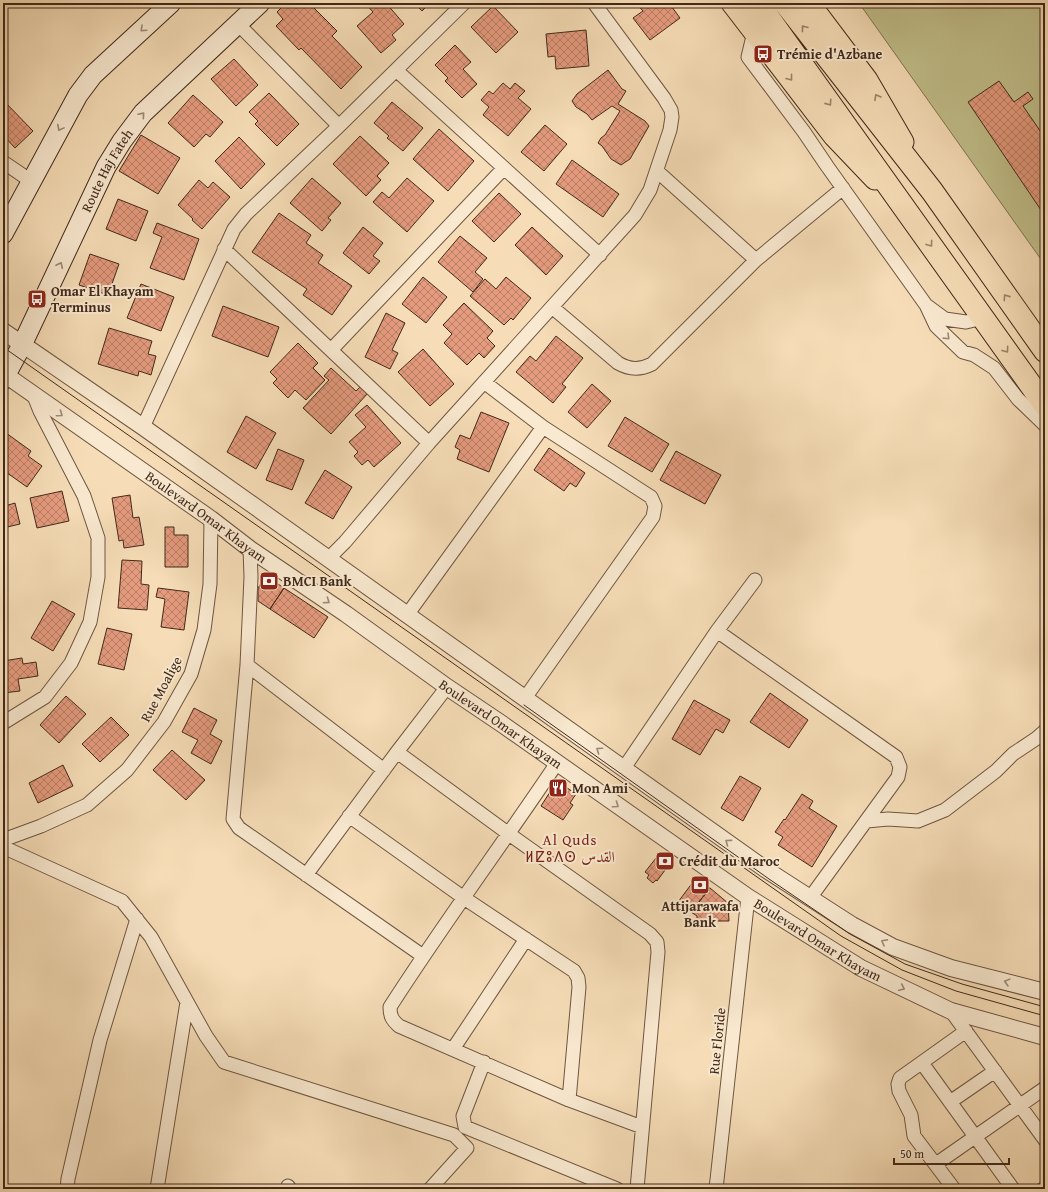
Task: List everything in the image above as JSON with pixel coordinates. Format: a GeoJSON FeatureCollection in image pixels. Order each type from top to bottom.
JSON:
{"type":"FeatureCollection","features":[{"type":"Feature","properties":{"kind":"highway"},"geometry":{"type":"LineString","coordinates":[[758,3],[1045,405]]}},
{"type":"Feature","properties":{"kind":"highway"},"geometry":{"type":"LineString","coordinates":[[784,3],[932,191],[1045,352]]}},
{"type":"Feature","properties":{"kind":"main road"},"geometry":{"type":"LineString","coordinates":[[3,234],[78,95],[93,75],[171,3]]}},
{"type":"Feature","properties":{"kind":"main road","name":"Route Haj Fateh"},"geometry":{"type":"LineString","coordinates":[[4,376],[22,344],[106,167],[122,141],[143,113],[260,3]]}},
{"type":"Feature","properties":{"kind":"main road"},"geometry":{"type":"LineString","coordinates":[[732,3],[834,136],[907,212]]}},
{"type":"Feature","properties":{"kind":"main road"},"geometry":{"type":"LineString","coordinates":[[809,3],[867,80],[932,191]]}},
{"type":"Feature","properties":{"kind":"street"},"geometry":{"type":"LineString","coordinates":[[143,427],[234,229],[246,214],[339,126],[464,3]]}},
{"type":"Feature","properties":{"kind":"street"},"geometry":{"type":"LineString","coordinates":[[328,558],[345,542],[429,442],[635,215],[650,190],[670,130],[672,117],[671,110],[664,98],[594,3]]}},
{"type":"Feature","properties":{"kind":"street"},"geometry":{"type":"LineString","coordinates":[[238,24],[339,126]]}},
{"type":"Feature","properties":{"kind":"street"},"geometry":{"type":"LineString","coordinates":[[754,32],[748,56],[804,132],[926,305],[936,326],[963,352],[974,356],[994,368],[1018,399],[1045,425]]}},
{"type":"Feature","properties":{"kind":"street"},"geometry":{"type":"LineString","coordinates":[[396,70],[600,254]]}},
{"type":"Feature","properties":{"kind":"street"},"geometry":{"type":"LineString","coordinates":[[3,162],[31,181]]}},
{"type":"Feature","properties":{"kind":"street"},"geometry":{"type":"LineString","coordinates":[[331,350],[504,168]]}},
{"type":"Feature","properties":{"kind":"street"},"geometry":{"type":"LineString","coordinates":[[657,171],[756,260]]}},
{"type":"Feature","properties":{"kind":"street"},"geometry":{"type":"LineString","coordinates":[[552,307],[618,363],[629,368],[641,368],[652,364],[756,260],[843,188]]}},
{"type":"Feature","properties":{"kind":"street"},"geometry":{"type":"LineString","coordinates":[[224,249],[429,442]]}},
{"type":"Feature","properties":{"kind":"street"},"geometry":{"type":"LineString","coordinates":[[926,305],[945,319],[966,322],[983,318]]}},
{"type":"Feature","properties":{"kind":"street"},"geometry":{"type":"LineString","coordinates":[[3,331],[143,427],[765,868],[852,925],[893,947],[950,968],[1045,992]]}},
{"type":"Feature","properties":{"kind":"street","name":"Boulevard Omar Khayam"},"geometry":{"type":"LineString","coordinates":[[4,376],[211,519],[250,549],[346,614],[447,687],[748,897],[861,968],[951,1011],[1045,1037]]}},
{"type":"Feature","properties":{"kind":"street"},"geometry":{"type":"LineString","coordinates":[[484,382],[543,427],[651,497],[654,506],[653,517],[525,698]]}},
{"type":"Feature","properties":{"kind":"street"},"geometry":{"type":"LineString","coordinates":[[3,723],[45,697],[71,663],[90,622],[98,577],[98,538],[84,496],[40,412],[34,396]]}},
{"type":"Feature","properties":{"kind":"street"},"geometry":{"type":"LineString","coordinates":[[407,615],[543,427]]}},
{"type":"Feature","properties":{"kind":"street","name":"Rue Moalige"},"geometry":{"type":"LineString","coordinates":[[3,840],[40,826],[87,805],[127,770],[164,722],[191,674],[204,630],[210,584],[211,519]]}},
{"type":"Feature","properties":{"kind":"street"},"geometry":{"type":"LineString","coordinates":[[250,549],[251,577],[247,665],[233,819],[239,828],[423,956]]}},
{"type":"Feature","properties":{"kind":"street"},"geometry":{"type":"LineString","coordinates":[[624,768],[717,631],[754,580]]}},
{"type":"Feature","properties":{"kind":"street"},"geometry":{"type":"LineString","coordinates":[[717,631],[896,757],[900,767],[898,777],[810,898]]}},
{"type":"Feature","properties":{"kind":"street"},"geometry":{"type":"LineString","coordinates":[[247,665],[384,770]]}},
{"type":"Feature","properties":{"kind":"street"},"geometry":{"type":"LineString","coordinates":[[306,875],[447,687]]}},
{"type":"Feature","properties":{"kind":"street"},"geometry":{"type":"LineString","coordinates":[[867,821],[888,819],[918,821],[945,810],[996,771],[1013,754],[1045,732]]}},
{"type":"Feature","properties":{"kind":"street"},"geometry":{"type":"LineString","coordinates":[[397,752],[650,934],[657,942],[658,952],[637,1189]]}},
{"type":"Feature","properties":{"kind":"street"},"geometry":{"type":"LineString","coordinates":[[557,763],[423,956],[390,1007],[390,1014],[393,1021],[399,1026],[570,1100],[642,1127]]}},
{"type":"Feature","properties":{"kind":"street"},"geometry":{"type":"LineString","coordinates":[[349,816],[464,898],[574,971],[578,978],[579,987],[570,1100]]}},
{"type":"Feature","properties":{"kind":"street"},"geometry":{"type":"LineString","coordinates":[[3,848],[122,901],[151,937],[206,1036],[224,1062],[454,1135],[467,1148],[430,1189]]}},
{"type":"Feature","properties":{"kind":"street","name":"Rue Floride"},"geometry":{"type":"LineString","coordinates":[[716,1189],[748,897]]}},
{"type":"Feature","properties":{"kind":"street"},"geometry":{"type":"LineString","coordinates":[[67,1189],[100,1040],[137,919]]}},
{"type":"Feature","properties":{"kind":"street"},"geometry":{"type":"LineString","coordinates":[[453,1049],[526,939]]}},
{"type":"Feature","properties":{"kind":"street"},"geometry":{"type":"LineString","coordinates":[[158,1189],[187,1002]]}},
{"type":"Feature","properties":{"kind":"street"},"geometry":{"type":"LineString","coordinates":[[951,1011],[1045,1140]]}},
{"type":"Feature","properties":{"kind":"street"},"geometry":{"type":"LineString","coordinates":[[954,1189],[914,1136],[911,1115],[899,1091],[898,1084],[900,1078],[966,1031]]}},
{"type":"Feature","properties":{"kind":"street"},"geometry":{"type":"LineString","coordinates":[[484,1062],[463,1116],[465,1127],[617,1189]]}},
{"type":"Feature","properties":{"kind":"street"},"geometry":{"type":"LineString","coordinates":[[922,1063],[1013,1189]]}},
{"type":"Feature","properties":{"kind":"street"},"geometry":{"type":"LineString","coordinates":[[950,1102],[995,1071]]}},
{"type":"Feature","properties":{"kind":"street"},"geometry":{"type":"LineString","coordinates":[[936,1164],[1045,1088]]}},
{"type":"Feature","properties":{"kind":"shaded area"},"geometry":{"type":"Polygon","coordinates":[[[859,3],[1045,3],[1045,265],[859,3]]]}},
{"type":"Feature","properties":{"kind":"building"},"geometry":{"type":"Polygon","coordinates":[[[286,3],[291,6],[294,3],[309,3],[337,31],[332,36],[362,67],[341,89],[301,48],[299,50],[276,26],[283,19],[277,12],[286,3]]]}},
{"type":"Feature","properties":{"kind":"building"},"geometry":{"type":"Polygon","coordinates":[[[365,3],[386,3],[404,24],[392,35],[396,40],[381,53],[357,26],[373,12],[365,3]]]}},
{"type":"Feature","properties":{"kind":"building"},"geometry":{"type":"Polygon","coordinates":[[[414,3],[430,3],[422,11],[414,3]]]}},
{"type":"Feature","properties":{"kind":"building"},"geometry":{"type":"Polygon","coordinates":[[[669,3],[680,18],[650,40],[633,18],[643,11],[637,4],[669,3]]]}},
{"type":"Feature","properties":{"kind":"building"},"geometry":{"type":"Polygon","coordinates":[[[493,6],[518,32],[496,53],[471,27],[493,6]]]}},
{"type":"Feature","properties":{"kind":"building"},"geometry":{"type":"Polygon","coordinates":[[[586,30],[589,66],[556,69],[555,56],[548,57],[546,34],[586,30]]]}},
{"type":"Feature","properties":{"kind":"building"},"geometry":{"type":"Polygon","coordinates":[[[455,45],[471,62],[463,69],[477,84],[462,98],[445,81],[448,78],[435,65],[455,45]]]}},
{"type":"Feature","properties":{"kind":"building"},"geometry":{"type":"Polygon","coordinates":[[[234,59],[258,85],[236,106],[211,79],[234,59]]]}},
{"type":"Feature","properties":{"kind":"building"},"geometry":{"type":"Polygon","coordinates":[[[608,70],[622,89],[626,91],[618,104],[645,121],[649,126],[630,159],[621,165],[611,159],[602,146],[598,143],[605,135],[620,111],[612,106],[592,120],[587,114],[576,107],[572,101],[577,94],[608,70]]]}},
{"type":"Feature","properties":{"kind":"building"},"geometry":{"type":"Polygon","coordinates":[[[999,81],[1014,102],[1028,92],[1033,99],[1023,106],[1045,138],[1045,216],[968,102],[999,81]]]}},
{"type":"Feature","properties":{"kind":"building"},"geometry":{"type":"Polygon","coordinates":[[[503,83],[510,89],[515,83],[525,91],[518,98],[531,109],[508,136],[483,115],[489,107],[481,100],[489,91],[493,94],[503,83]]]}},
{"type":"Feature","properties":{"kind":"building"},"geometry":{"type":"Polygon","coordinates":[[[269,93],[299,124],[277,146],[255,124],[258,121],[249,112],[269,93]]]}},
{"type":"Feature","properties":{"kind":"building"},"geometry":{"type":"Polygon","coordinates":[[[193,95],[223,122],[210,137],[206,134],[194,147],[168,123],[193,95]]]}},
{"type":"Feature","properties":{"kind":"building"},"geometry":{"type":"Polygon","coordinates":[[[3,100],[33,131],[15,148],[3,135],[3,100]]]}},
{"type":"Feature","properties":{"kind":"building"},"geometry":{"type":"Polygon","coordinates":[[[392,102],[423,128],[403,151],[387,138],[389,136],[374,123],[392,102]]]}},
{"type":"Feature","properties":{"kind":"building"},"geometry":{"type":"Polygon","coordinates":[[[545,125],[567,144],[544,171],[521,152],[545,125]]]}},
{"type":"Feature","properties":{"kind":"building"},"geometry":{"type":"Polygon","coordinates":[[[439,129],[474,161],[448,191],[413,159],[439,129]]]}},
{"type":"Feature","properties":{"kind":"building"},"geometry":{"type":"Polygon","coordinates":[[[141,135],[180,158],[158,194],[119,171],[141,135]]]}},
{"type":"Feature","properties":{"kind":"building"},"geometry":{"type":"Polygon","coordinates":[[[360,136],[389,163],[377,176],[381,180],[366,196],[333,164],[360,136]]]}},
{"type":"Feature","properties":{"kind":"building"},"geometry":{"type":"Polygon","coordinates":[[[239,137],[265,164],[241,189],[215,161],[239,137]]]}},
{"type":"Feature","properties":{"kind":"building"},"geometry":{"type":"Polygon","coordinates":[[[572,160],[619,194],[603,217],[556,184],[572,160]]]}},
{"type":"Feature","properties":{"kind":"building"},"geometry":{"type":"Polygon","coordinates":[[[312,178],[341,203],[328,218],[331,220],[322,231],[290,203],[312,178]]]}},
{"type":"Feature","properties":{"kind":"building"},"geometry":{"type":"Polygon","coordinates":[[[407,178],[434,201],[407,232],[373,202],[382,192],[389,198],[407,178]]]}},
{"type":"Feature","properties":{"kind":"building"},"geometry":{"type":"Polygon","coordinates":[[[199,180],[208,188],[213,182],[230,197],[202,229],[178,205],[199,180]]]}},
{"type":"Feature","properties":{"kind":"building"},"geometry":{"type":"Polygon","coordinates":[[[499,193],[521,214],[494,242],[472,221],[499,193]]]}},
{"type":"Feature","properties":{"kind":"building"},"geometry":{"type":"Polygon","coordinates":[[[118,199],[148,211],[136,241],[106,229],[118,199]]]}},
{"type":"Feature","properties":{"kind":"building"},"geometry":{"type":"Polygon","coordinates":[[[279,213],[311,235],[306,243],[323,255],[318,263],[352,286],[332,315],[303,295],[307,289],[252,252],[279,213]]]}},
{"type":"Feature","properties":{"kind":"building"},"geometry":{"type":"Polygon","coordinates":[[[157,223],[199,239],[184,280],[150,268],[162,237],[153,233],[157,223]]]}},
{"type":"Feature","properties":{"kind":"building"},"geometry":{"type":"Polygon","coordinates":[[[363,227],[383,243],[373,256],[380,261],[369,274],[343,253],[363,227]]]}},
{"type":"Feature","properties":{"kind":"building"},"geometry":{"type":"Polygon","coordinates":[[[532,227],[563,256],[546,275],[515,245],[532,227]]]}},
{"type":"Feature","properties":{"kind":"building"},"geometry":{"type":"Polygon","coordinates":[[[460,236],[487,258],[475,272],[483,279],[473,292],[438,262],[460,236]]]}},
{"type":"Feature","properties":{"kind":"building"},"geometry":{"type":"Polygon","coordinates":[[[90,254],[119,264],[108,295],[79,285],[90,254]]]}},
{"type":"Feature","properties":{"kind":"building"},"geometry":{"type":"Polygon","coordinates":[[[423,277],[447,297],[426,323],[402,304],[423,277]]]}},
{"type":"Feature","properties":{"kind":"building"},"geometry":{"type":"Polygon","coordinates":[[[506,277],[531,298],[513,320],[511,318],[504,325],[470,296],[485,279],[496,289],[506,277]]]}},
{"type":"Feature","properties":{"kind":"building"},"geometry":{"type":"Polygon","coordinates":[[[141,284],[174,297],[161,331],[127,318],[141,284]]]}},
{"type":"Feature","properties":{"kind":"building"},"geometry":{"type":"Polygon","coordinates":[[[464,303],[493,331],[487,338],[495,346],[484,358],[479,353],[467,365],[444,343],[452,334],[443,325],[464,303]]]}},
{"type":"Feature","properties":{"kind":"building"},"geometry":{"type":"Polygon","coordinates":[[[223,306],[279,327],[268,357],[212,336],[223,306]]]}},
{"type":"Feature","properties":{"kind":"building"},"geometry":{"type":"Polygon","coordinates":[[[386,313],[405,323],[392,350],[398,353],[390,369],[365,357],[386,313]]]}},
{"type":"Feature","properties":{"kind":"building"},"geometry":{"type":"Polygon","coordinates":[[[109,328],[152,341],[148,354],[156,356],[151,375],[139,371],[138,376],[98,364],[109,328]]]}},
{"type":"Feature","properties":{"kind":"building"},"geometry":{"type":"Polygon","coordinates":[[[556,336],[583,358],[562,384],[566,387],[553,403],[516,372],[530,356],[536,361],[556,336]]]}},
{"type":"Feature","properties":{"kind":"building"},"geometry":{"type":"Polygon","coordinates":[[[298,343],[318,363],[313,368],[325,380],[306,400],[295,390],[288,398],[273,383],[277,379],[270,372],[298,343]]]}},
{"type":"Feature","properties":{"kind":"building"},"geometry":{"type":"Polygon","coordinates":[[[423,349],[454,384],[430,406],[398,372],[423,349]]]}},
{"type":"Feature","properties":{"kind":"building"},"geometry":{"type":"Polygon","coordinates":[[[331,368],[356,391],[360,387],[368,393],[331,434],[303,408],[329,380],[324,376],[331,368]]]}},
{"type":"Feature","properties":{"kind":"building"},"geometry":{"type":"Polygon","coordinates":[[[592,384],[611,401],[587,428],[568,412],[592,384]]]}},
{"type":"Feature","properties":{"kind":"building"},"geometry":{"type":"Polygon","coordinates":[[[367,405],[401,443],[374,467],[368,460],[362,465],[354,456],[358,452],[349,442],[366,427],[355,415],[367,405]]]}},
{"type":"Feature","properties":{"kind":"building"},"geometry":{"type":"Polygon","coordinates":[[[481,412],[509,423],[489,472],[457,459],[460,450],[455,447],[460,435],[470,439],[481,412]]]}},
{"type":"Feature","properties":{"kind":"building"},"geometry":{"type":"Polygon","coordinates":[[[246,416],[276,433],[256,469],[227,452],[246,416]]]}},
{"type":"Feature","properties":{"kind":"building"},"geometry":{"type":"Polygon","coordinates":[[[625,417],[669,444],[652,472],[608,446],[625,417]]]}},
{"type":"Feature","properties":{"kind":"building"},"geometry":{"type":"Polygon","coordinates":[[[6,433],[31,451],[28,456],[42,466],[27,487],[3,470],[3,437],[6,433]]]}},
{"type":"Feature","properties":{"kind":"building"},"geometry":{"type":"Polygon","coordinates":[[[549,448],[585,473],[576,487],[570,483],[564,491],[534,470],[549,448]]]}},
{"type":"Feature","properties":{"kind":"building"},"geometry":{"type":"Polygon","coordinates":[[[278,449],[304,460],[292,490],[266,480],[278,449]]]}},
{"type":"Feature","properties":{"kind":"building"},"geometry":{"type":"Polygon","coordinates":[[[676,451],[721,475],[705,504],[660,480],[676,451]]]}},
{"type":"Feature","properties":{"kind":"building"},"geometry":{"type":"Polygon","coordinates":[[[325,470],[352,487],[333,519],[305,503],[325,470]]]}},
{"type":"Feature","properties":{"kind":"building"},"geometry":{"type":"Polygon","coordinates":[[[62,491],[69,521],[37,528],[30,498],[62,491]]]}},
{"type":"Feature","properties":{"kind":"building"},"geometry":{"type":"Polygon","coordinates":[[[130,495],[133,518],[139,517],[144,545],[124,548],[123,540],[119,541],[112,498],[130,495]]]}},
{"type":"Feature","properties":{"kind":"building"},"geometry":{"type":"Polygon","coordinates":[[[3,499],[5,506],[15,503],[20,524],[3,528],[3,499]]]}},
{"type":"Feature","properties":{"kind":"building"},"geometry":{"type":"Polygon","coordinates":[[[165,527],[174,527],[174,535],[188,535],[188,567],[165,567],[165,527]]]}},
{"type":"Feature","properties":{"kind":"building"},"geometry":{"type":"Polygon","coordinates":[[[122,560],[142,561],[141,584],[149,585],[147,610],[118,608],[122,560]]]}},
{"type":"Feature","properties":{"kind":"building"},"geometry":{"type":"Polygon","coordinates":[[[266,576],[284,588],[270,609],[258,601],[258,588],[266,576]]]}},
{"type":"Feature","properties":{"kind":"building"},"geometry":{"type":"Polygon","coordinates":[[[158,588],[189,592],[184,630],[161,627],[165,599],[156,597],[158,588]]]}},
{"type":"Feature","properties":{"kind":"building"},"geometry":{"type":"Polygon","coordinates":[[[284,588],[328,617],[314,638],[270,609],[284,588]]]}},
{"type":"Feature","properties":{"kind":"building"},"geometry":{"type":"Polygon","coordinates":[[[52,601],[75,614],[53,651],[31,638],[52,601]]]}},
{"type":"Feature","properties":{"kind":"building"},"geometry":{"type":"Polygon","coordinates":[[[107,628],[132,634],[124,670],[98,664],[107,628]]]}},
{"type":"Feature","properties":{"kind":"building"},"geometry":{"type":"Polygon","coordinates":[[[22,658],[23,664],[36,662],[38,676],[18,679],[20,691],[3,693],[3,661],[22,658]]]}},
{"type":"Feature","properties":{"kind":"building"},"geometry":{"type":"Polygon","coordinates":[[[770,693],[808,720],[789,748],[750,722],[770,693]]]}},
{"type":"Feature","properties":{"kind":"building"},"geometry":{"type":"Polygon","coordinates":[[[66,696],[86,714],[59,743],[40,725],[66,696]]]}},
{"type":"Feature","properties":{"kind":"building"},"geometry":{"type":"Polygon","coordinates":[[[694,700],[730,720],[723,733],[716,729],[700,755],[672,739],[694,700]]]}},
{"type":"Feature","properties":{"kind":"building"},"geometry":{"type":"Polygon","coordinates":[[[194,708],[217,720],[210,734],[222,741],[211,764],[191,753],[198,740],[182,732],[194,708]]]}},
{"type":"Feature","properties":{"kind":"building"},"geometry":{"type":"Polygon","coordinates":[[[111,717],[129,735],[100,762],[82,744],[111,717]]]}},
{"type":"Feature","properties":{"kind":"building"},"geometry":{"type":"Polygon","coordinates":[[[172,750],[205,780],[186,800],[153,770],[172,750]]]}},
{"type":"Feature","properties":{"kind":"building"},"geometry":{"type":"Polygon","coordinates":[[[63,765],[73,786],[38,803],[29,783],[63,765]]]}},
{"type":"Feature","properties":{"kind":"building"},"geometry":{"type":"Polygon","coordinates":[[[740,776],[761,788],[743,821],[721,808],[740,776]]]}},
{"type":"Feature","properties":{"kind":"building"},"geometry":{"type":"Polygon","coordinates":[[[557,781],[576,794],[570,803],[573,805],[563,820],[541,806],[557,781]]]}},
{"type":"Feature","properties":{"kind":"building"},"geometry":{"type":"Polygon","coordinates":[[[802,794],[813,801],[809,808],[837,826],[812,867],[778,845],[783,837],[775,832],[784,819],[785,820],[802,794]]]}},
{"type":"Feature","properties":{"kind":"building"},"geometry":{"type":"Polygon","coordinates":[[[660,853],[671,862],[657,881],[656,880],[653,883],[647,878],[649,875],[645,872],[660,853]]]}},
{"type":"Feature","properties":{"kind":"building"},"geometry":{"type":"Polygon","coordinates":[[[696,878],[710,888],[691,912],[678,902],[696,878]]]}},
{"type":"Feature","properties":{"kind":"building"},"geometry":{"type":"Polygon","coordinates":[[[710,888],[728,903],[729,921],[697,921],[697,916],[691,912],[710,888]]]}},
{"type":"Feature","properties":{"kind":"tram line"},"geometry":{"type":"LineString","coordinates":[[3,347],[841,936],[902,970],[956,991],[1045,1016]]}},
{"type":"Feature","properties":{"kind":"tram line"},"geometry":{"type":"LineString","coordinates":[[524,705],[769,879],[850,934],[905,964],[962,984],[1045,1007]]}},
{"type":"Feature","properties":{"kind":"place","name":"Trémie d'Azbane"},"geometry":{"type":"Point","coordinates":[763,54]}},
{"type":"Feature","properties":{"kind":"place","name":"Omar El Khayam Terminus"},"geometry":{"type":"Point","coordinates":[37,299]}},
{"type":"Feature","properties":{"kind":"place","name":"BMCI Bank"},"geometry":{"type":"Point","coordinates":[269,581]}},
{"type":"Feature","properties":{"kind":"place","name":"Mon Ami"},"geometry":{"type":"Point","coordinates":[558,788]}},
{"type":"Feature","properties":{"kind":"place","name":"Crédit du Maroc"},"geometry":{"type":"Point","coordinates":[665,861]}},
{"type":"Feature","properties":{"kind":"place","name":"Attijarawafa Bank"},"geometry":{"type":"Point","coordinates":[700,885]}},
{"type":"Feature","properties":{"kind":"district","name":"Al Quds ⵍⵇⵓⴷⵙ القدس"},"geometry":{"type":"Point","coordinates":[570,848]}}]}
